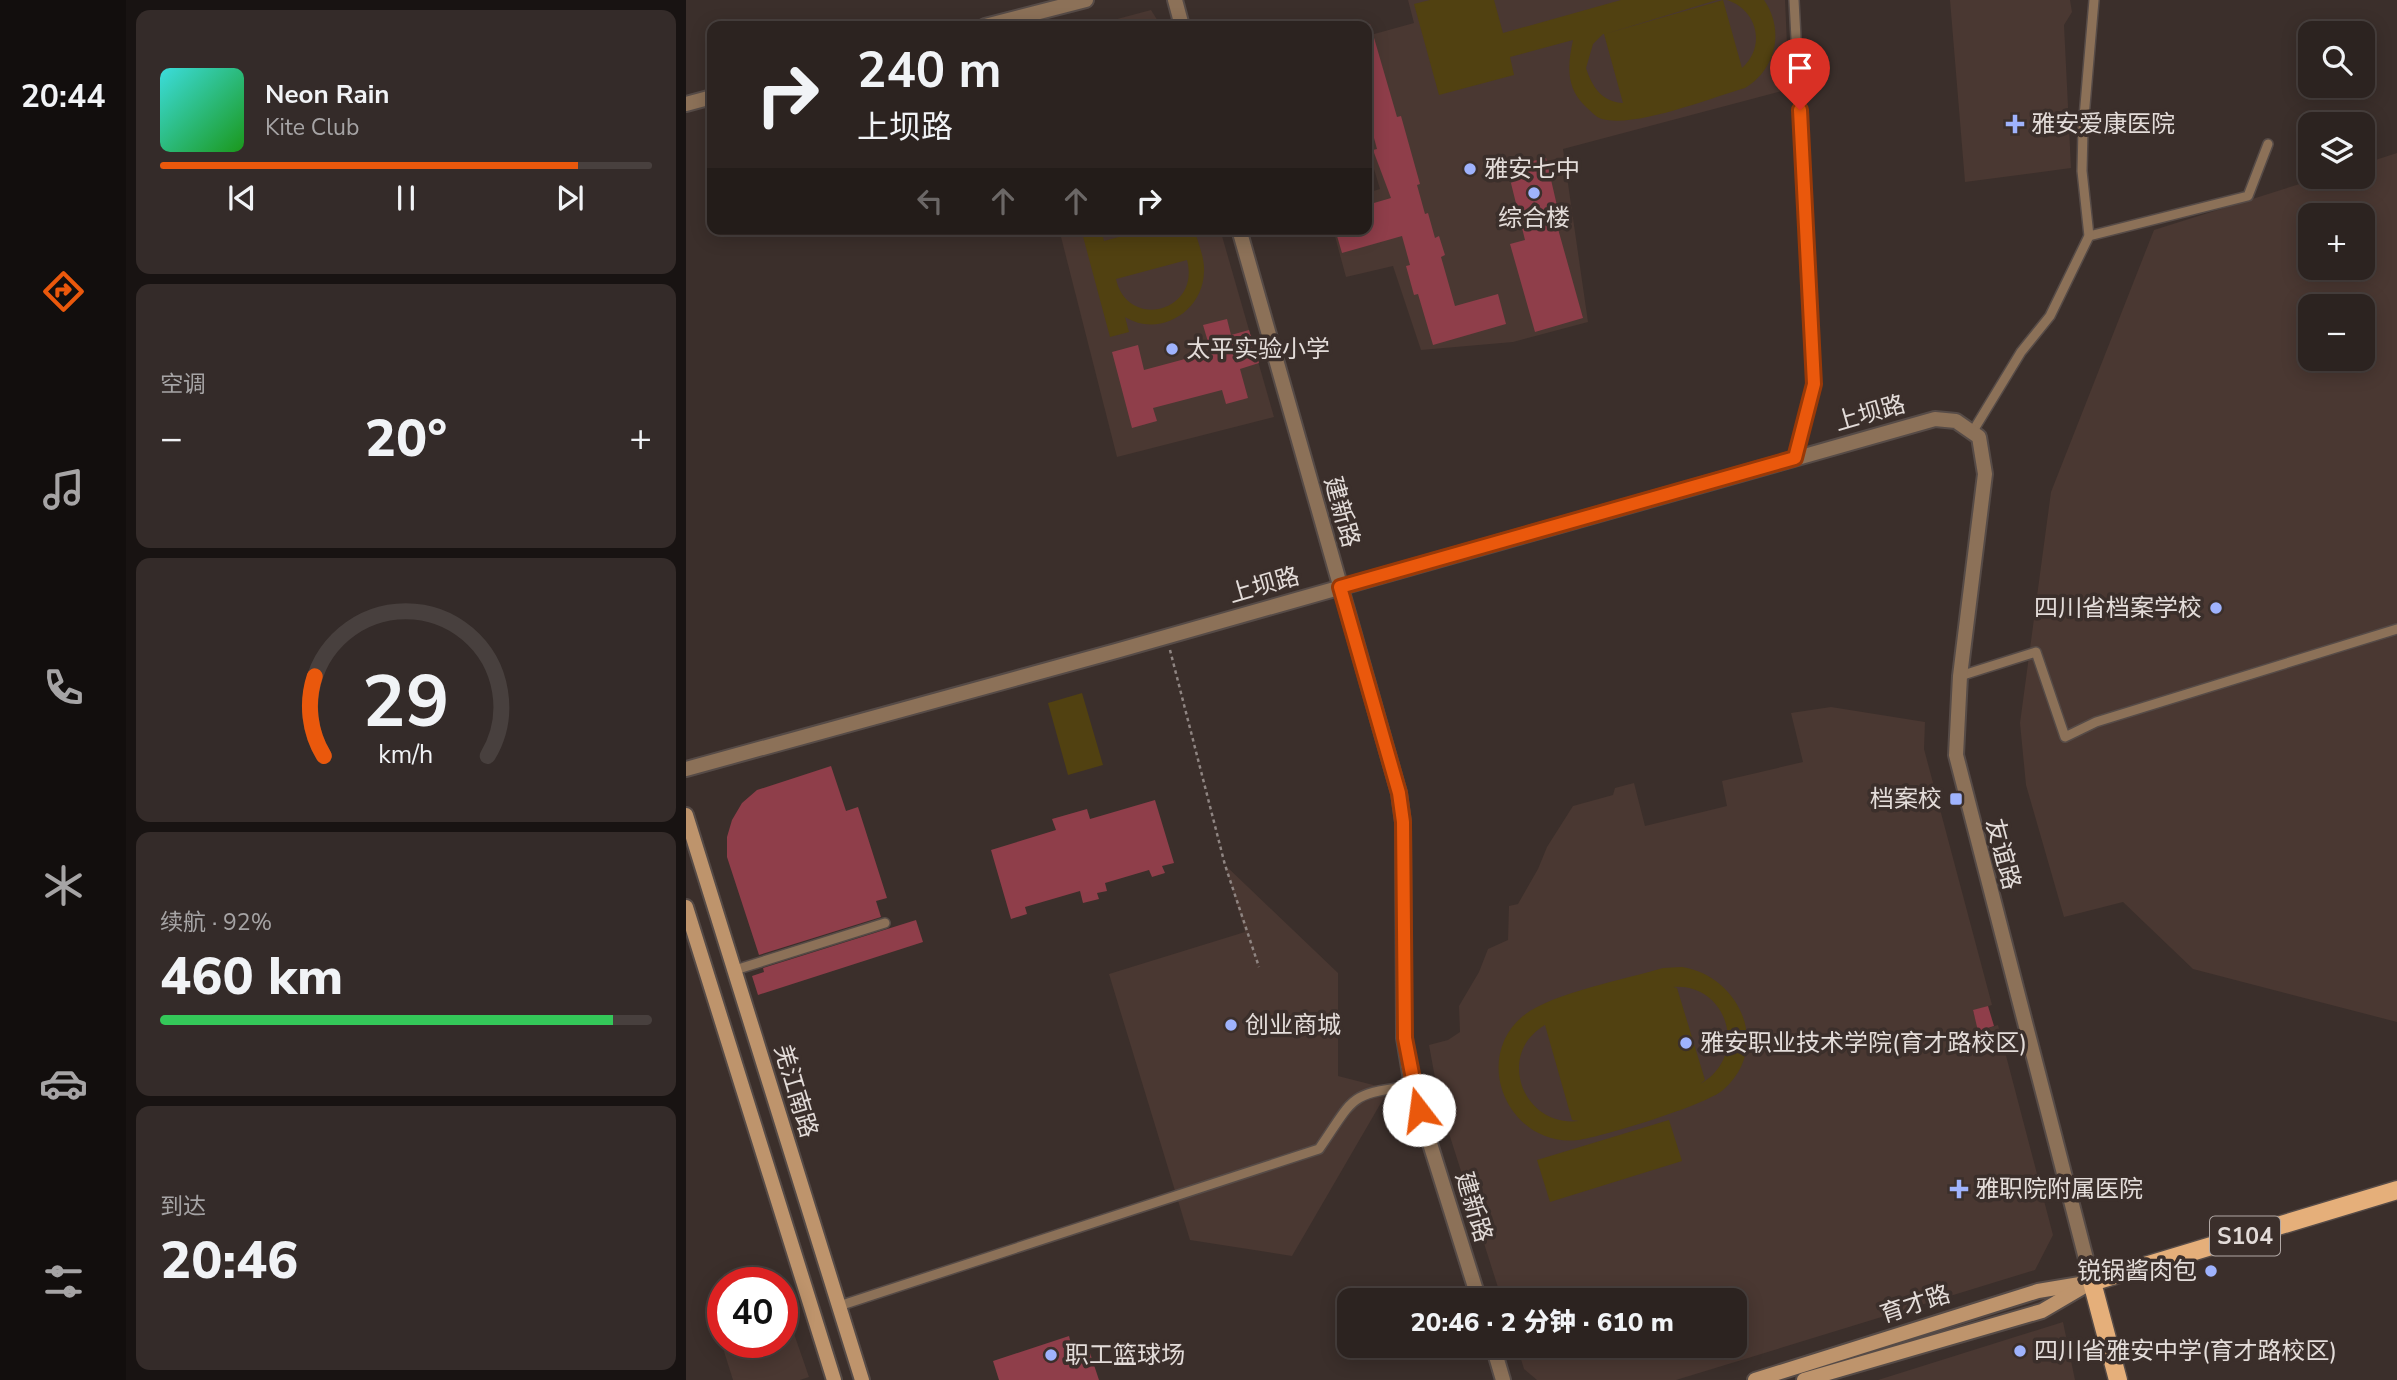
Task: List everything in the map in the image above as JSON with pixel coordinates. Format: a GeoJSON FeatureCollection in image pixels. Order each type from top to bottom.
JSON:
{"type":"FeatureCollection","features":[{"type":"Feature","properties":{"kind":"main road","name":"羌江南路"},"geometry":{"type":"LineString","coordinates":[[686,815],[862,1380]]}},
{"type":"Feature","properties":{"kind":"main road","name":"羌江南路"},"geometry":{"type":"LineString","coordinates":[[686,907],[834,1380]]}},
{"type":"Feature","properties":{"kind":"main road","name":"育才路"},"geometry":{"type":"LineString","coordinates":[[1755,1380],[1800,1376],[2042,1311],[2092,1282],[2397,1191]]}},
{"type":"Feature","properties":{"kind":"main road"},"geometry":{"type":"LineString","coordinates":[[2092,1282],[2118,1380]]}},
{"type":"Feature","properties":{"kind":"street"},"geometry":{"type":"LineString","coordinates":[[1004,21],[1086,0]]}},
{"type":"Feature","properties":{"kind":"street"},"geometry":{"type":"LineString","coordinates":[[1175,0],[1181,21]]}},
{"type":"Feature","properties":{"kind":"street"},"geometry":{"type":"LineString","coordinates":[[686,104],[707,98]]}},
{"type":"Feature","properties":{"kind":"street","name":"建新路"},"geometry":{"type":"LineString","coordinates":[[1241,235],[1399,793],[1403,822],[1405,1038],[1412,1086],[1475,1288]]}},
{"type":"Feature","properties":{"kind":"street","name":"上坝路"},"geometry":{"type":"LineString","coordinates":[[686,769],[1167,637],[1935,419],[1956,421],[1973,431]]}},
{"type":"Feature","properties":{"kind":"street","name":"友谊路"},"geometry":{"type":"LineString","coordinates":[[1973,431],[1982,447],[1985,474],[1960,676],[1956,755],[2092,1282]]}},
{"type":"Feature","properties":{"kind":"street"},"geometry":{"type":"LineString","coordinates":[[1497,1358],[1503,1380]]}},
{"type":"Feature","properties":{"kind":"lane"},"geometry":{"type":"LineString","coordinates":[[1794,0],[1814,384],[1795,458]]}},
{"type":"Feature","properties":{"kind":"lane"},"geometry":{"type":"LineString","coordinates":[[1973,431],[2021,352],[2050,316],[2089,236],[2082,172],[2094,0]]}},
{"type":"Feature","properties":{"kind":"lane"},"geometry":{"type":"LineString","coordinates":[[2089,236],[2248,196],[2268,144]]}},
{"type":"Feature","properties":{"kind":"lane"},"geometry":{"type":"LineString","coordinates":[[1960,676],[2036,652],[2064,737],[2096,722],[2397,629]]}},
{"type":"Feature","properties":{"kind":"lane"},"geometry":{"type":"LineString","coordinates":[[734,970],[885,923]]}},
{"type":"Feature","properties":{"kind":"lane"},"geometry":{"type":"LineString","coordinates":[[839,1306],[1319,1149],[1354,1098],[1368,1091],[1412,1086]]}},
{"type":"Feature","properties":{"kind":"path"},"geometry":{"type":"LineString","coordinates":[[1167,637],[1225,865],[1259,967]]}},
{"type":"Feature","properties":{"kind":"shaded area","name":"雅安七中"},"geometry":{"type":"Polygon","coordinates":[[[1408,0],[1785,0],[1789,89],[1563,149],[1588,322],[1513,342],[1421,350],[1393,266],[1346,277],[1335,235],[1372,235],[1372,191],[1380,189],[1372,163],[1372,35],[1414,23],[1408,0]]]}},
{"type":"Feature","properties":{"kind":"shaded area"},"geometry":{"type":"Polygon","coordinates":[[[1430,0],[1494,0],[1503,33],[1621,0],[1717,0],[1605,34],[1723,0],[1742,68],[1754,50],[1755,30],[1746,12],[1727,0],[1764,0],[1774,24],[1774,48],[1764,71],[1745,88],[1653,116],[1616,121],[1597,117],[1574,91],[1569,66],[1573,40],[1510,57],[1514,75],[1439,95],[1414,4],[1430,0]],[[1604,34],[1593,44],[1586,68],[1599,92],[1609,100],[1623,103],[1604,34]]]}},
{"type":"Feature","properties":{"kind":"shaded area","name":"雅安爱康医院"},"geometry":{"type":"Polygon","coordinates":[[[1950,0],[2070,0],[2072,12],[2064,25],[2071,168],[1965,182],[1950,0]]]}},
{"type":"Feature","properties":{"kind":"shaded area"},"geometry":{"type":"Polygon","coordinates":[[[1151,10],[1158,21],[1110,21],[1151,10]]]}},
{"type":"Feature","properties":{"kind":"shaded area","name":"四川省档案学校"},"geometry":{"type":"Polygon","coordinates":[[[2397,153],[2397,1022],[2193,969],[2123,902],[2064,917],[2026,785],[2020,723],[2051,492],[2154,230],[2298,185],[2298,189],[2375,189],[2375,160],[2397,153]]]}},
{"type":"Feature","properties":{"kind":"shaded area","name":"太平实验小学"},"geometry":{"type":"Polygon","coordinates":[[[1061,235],[1222,235],[1274,417],[1117,457],[1061,235]]]}},
{"type":"Feature","properties":{"kind":"shaded area"},"geometry":{"type":"Polygon","coordinates":[[[1083,235],[1102,235],[1104,241],[1118,235],[1196,235],[1204,272],[1196,299],[1188,309],[1165,323],[1138,323],[1125,317],[1129,332],[1110,337],[1083,235]],[[1187,260],[1116,279],[1123,295],[1134,305],[1147,309],[1174,303],[1183,292],[1188,278],[1187,260]]]}},
{"type":"Feature","properties":{"kind":"shaded area"},"geometry":{"type":"Polygon","coordinates":[[[1082,693],[1103,765],[1068,775],[1048,703],[1082,693]]]}},
{"type":"Feature","properties":{"kind":"shaded area","name":"雅安职业技术学院(育才路校区)"},"geometry":{"type":"Polygon","coordinates":[[[1831,707],[1925,722],[1924,749],[1992,1005],[1973,1011],[1979,1031],[1998,1025],[2053,1235],[2035,1270],[1676,1380],[1537,1380],[1524,1369],[1521,1358],[1747,1358],[1747,1288],[1498,1288],[1440,1105],[1429,1045],[1448,1040],[1460,1032],[1459,1006],[1479,972],[1488,949],[1508,940],[1509,906],[1518,904],[1547,847],[1573,806],[1613,795],[1615,788],[1634,783],[1645,826],[1727,806],[1722,781],[1803,762],[1791,713],[1831,707]]]}},
{"type":"Feature","properties":{"kind":"shaded area","name":"创业商城"},"geometry":{"type":"Polygon","coordinates":[[[1225,865],[1338,973],[1338,1076],[1389,1089],[1292,1256],[1190,1240],[1109,974],[1245,932],[1225,865]]]}},
{"type":"Feature","properties":{"kind":"shaded area"},"geometry":{"type":"Polygon","coordinates":[[[1682,967],[1702,973],[1720,984],[1743,1016],[1747,1035],[1745,1054],[1738,1073],[1723,1090],[1697,1104],[1630,1127],[1578,1140],[1554,1139],[1533,1130],[1517,1116],[1505,1098],[1499,1077],[1500,1055],[1507,1034],[1523,1016],[1536,1008],[1590,987],[1663,968],[1682,967]],[[1673,987],[1677,988],[1705,1080],[1715,1072],[1724,1057],[1728,1040],[1726,1024],[1719,1009],[1708,997],[1692,989],[1673,987]],[[1545,1025],[1530,1038],[1521,1053],[1519,1070],[1522,1086],[1530,1101],[1543,1113],[1559,1120],[1579,1121],[1572,1120],[1545,1025]]]}},
{"type":"Feature","properties":{"kind":"shaded area"},"geometry":{"type":"Polygon","coordinates":[[[1669,1120],[1682,1161],[1550,1202],[1537,1160],[1669,1120]]]}},
{"type":"Feature","properties":{"kind":"shaded area","name":"四川省雅安中学(育才路校区)"},"geometry":{"type":"Polygon","coordinates":[[[2063,1322],[2075,1380],[1878,1380],[2063,1322]]]}},
{"type":"Feature","properties":{"kind":"shaded area"},"geometry":{"type":"Polygon","coordinates":[[[798,1345],[809,1377],[800,1380],[733,1380],[726,1358],[798,1358],[798,1345]]]}},
{"type":"Feature","properties":{"kind":"building"},"geometry":{"type":"Polygon","coordinates":[[[1372,31],[1397,117],[1401,116],[1420,184],[1417,185],[1425,214],[1428,213],[1435,238],[1439,236],[1445,255],[1441,257],[1455,306],[1498,294],[1506,324],[1433,345],[1418,294],[1414,295],[1402,236],[1342,253],[1337,235],[1372,235],[1372,204],[1391,198],[1373,150],[1377,149],[1372,130],[1372,31]]]}},
{"type":"Feature","properties":{"kind":"building"},"geometry":{"type":"Polygon","coordinates":[[[1546,158],[1558,210],[1553,211],[1583,318],[1535,332],[1510,244],[1525,240],[1507,167],[1546,158]]]}},
{"type":"Feature","properties":{"kind":"building"},"geometry":{"type":"Polygon","coordinates":[[[1227,319],[1231,335],[1249,330],[1259,363],[1240,369],[1248,398],[1226,404],[1222,390],[1153,408],[1157,421],[1132,428],[1112,352],[1138,345],[1144,370],[1211,352],[1203,325],[1227,319]]]}},
{"type":"Feature","properties":{"kind":"building"},"geometry":{"type":"Polygon","coordinates":[[[831,766],[846,811],[858,807],[887,898],[876,901],[881,917],[759,955],[727,857],[727,837],[732,820],[742,803],[757,790],[831,766]]]}},
{"type":"Feature","properties":{"kind":"building"},"geometry":{"type":"Polygon","coordinates":[[[1155,800],[1174,863],[1162,866],[1165,873],[1152,877],[1149,870],[1105,883],[1107,891],[1097,893],[1099,899],[1083,903],[1080,891],[1025,907],[1027,914],[1011,919],[991,850],[1056,830],[1052,819],[1087,809],[1090,819],[1155,800]]]}},
{"type":"Feature","properties":{"kind":"building"},"geometry":{"type":"Polygon","coordinates":[[[916,920],[923,942],[758,995],[752,976],[764,972],[763,968],[916,920]]]}},
{"type":"Feature","properties":{"kind":"building"},"geometry":{"type":"Polygon","coordinates":[[[1988,1006],[1994,1026],[1978,1031],[1973,1010],[1988,1006]]]}},
{"type":"Feature","properties":{"kind":"building","name":"职工篮球场"},"geometry":{"type":"Polygon","coordinates":[[[1069,1336],[1072,1348],[1087,1344],[1099,1380],[999,1380],[993,1361],[1069,1336]]]}},
{"type":"Feature","properties":{"kind":"place","name":"雅安爱康医院"},"geometry":{"type":"Point","coordinates":[2015,124]}},
{"type":"Feature","properties":{"kind":"place","name":"雅安七中"},"geometry":{"type":"Point","coordinates":[1470,169]}},
{"type":"Feature","properties":{"kind":"place","name":"综合楼"},"geometry":{"type":"Point","coordinates":[1534,193]}},
{"type":"Feature","properties":{"kind":"place","name":"太平实验小学"},"geometry":{"type":"Point","coordinates":[1172,349]}},
{"type":"Feature","properties":{"kind":"place","name":"四川省档案学校"},"geometry":{"type":"Point","coordinates":[2216,608]}},
{"type":"Feature","properties":{"kind":"place","name":"档案校"},"geometry":{"type":"Point","coordinates":[1956,799]}},
{"type":"Feature","properties":{"kind":"place","name":"创业商城"},"geometry":{"type":"Point","coordinates":[1231,1025]}},
{"type":"Feature","properties":{"kind":"place","name":"雅安职业技术学院(育才路校区)"},"geometry":{"type":"Point","coordinates":[1686,1043]}},
{"type":"Feature","properties":{"kind":"place","name":"雅职院附属医院"},"geometry":{"type":"Point","coordinates":[1959,1189]}},
{"type":"Feature","properties":{"kind":"place","name":"锐锅酱肉包"},"geometry":{"type":"Point","coordinates":[2211,1271]}},
{"type":"Feature","properties":{"kind":"place","name":"四川省雅安中学(育才路校区)"},"geometry":{"type":"Point","coordinates":[2020,1351]}},
{"type":"Feature","properties":{"kind":"place","name":"职工篮球场"},"geometry":{"type":"Point","coordinates":[1051,1355]}},
{"type":"Feature","properties":{"kind":"route"},"geometry":{"type":"LineString","coordinates":[[1419,1110],[1412,1086],[1405,1038],[1403,822],[1399,793],[1340,587],[1795,458],[1814,384],[1800,110]]}}]}
